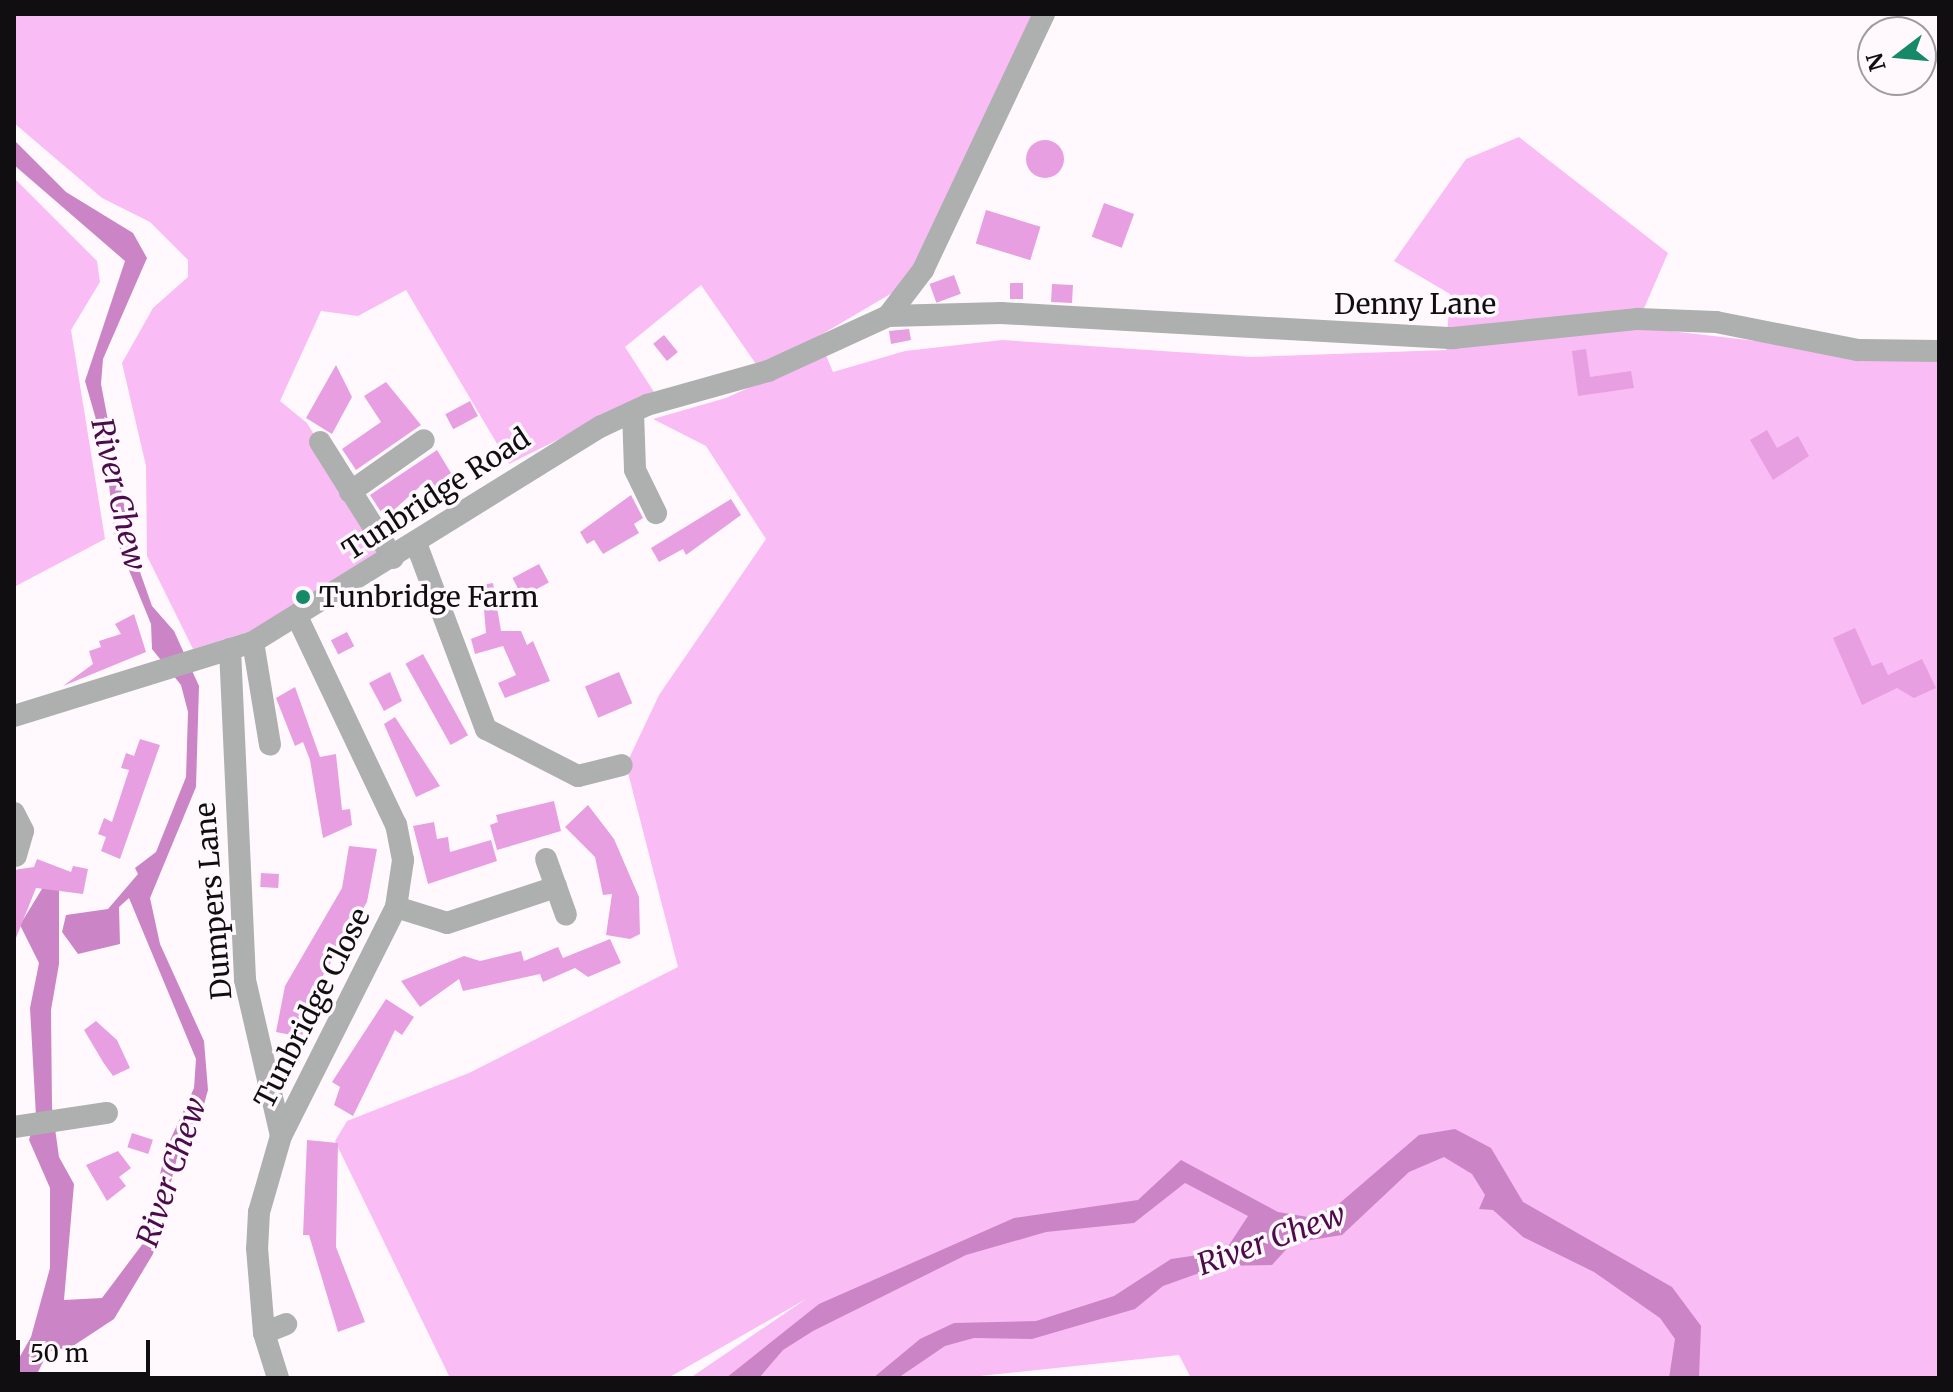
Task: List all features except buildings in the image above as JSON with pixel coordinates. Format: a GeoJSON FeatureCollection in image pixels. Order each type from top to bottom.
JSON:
{"type":"FeatureCollection","features":[{"type":"Feature","properties":{"kind":"street"},"geometry":{"type":"LineString","coordinates":[[888,316],[923,270],[1044,14]]}},
{"type":"Feature","properties":{"kind":"street","name":"Denny Lane"},"geometry":{"type":"LineString","coordinates":[[888,316],[1001,313],[1453,338],[1638,319],[1716,322],[1858,350],[1939,351]]}},
{"type":"Feature","properties":{"kind":"street","name":"Tunbridge Road"},"geometry":{"type":"LineString","coordinates":[[14,716],[253,642],[298,619],[416,543],[633,412],[768,371],[888,316]]}},
{"type":"Feature","properties":{"kind":"street"},"geometry":{"type":"LineString","coordinates":[[633,412],[635,470],[656,513]]}},
{"type":"Feature","properties":{"kind":"street"},"geometry":{"type":"LineString","coordinates":[[350,492],[424,440]]}},
{"type":"Feature","properties":{"kind":"street"},"geometry":{"type":"LineString","coordinates":[[320,442],[393,558]]}},
{"type":"Feature","properties":{"kind":"street"},"geometry":{"type":"LineString","coordinates":[[416,543],[486,729],[578,776],[622,765]]}},
{"type":"Feature","properties":{"kind":"street","name":"Tunbridge Close"},"geometry":{"type":"LineString","coordinates":[[281,1136],[396,907],[403,860],[396,825],[298,619]]}},
{"type":"Feature","properties":{"kind":"street"},"geometry":{"type":"LineString","coordinates":[[253,642],[270,745]]}},
{"type":"Feature","properties":{"kind":"street","name":"Dumpers Lane"},"geometry":{"type":"LineString","coordinates":[[230,649],[245,980],[281,1136],[259,1212],[264,1333],[278,1378]]}},
{"type":"Feature","properties":{"kind":"street"},"geometry":{"type":"LineString","coordinates":[[14,813],[23,831],[16,856]]}},
{"type":"Feature","properties":{"kind":"street"},"geometry":{"type":"LineString","coordinates":[[546,859],[566,915]]}},
{"type":"Feature","properties":{"kind":"street","name":"Tunbridge Close"},"geometry":{"type":"LineString","coordinates":[[396,907],[447,923],[556,887]]}},
{"type":"Feature","properties":{"kind":"street"},"geometry":{"type":"LineString","coordinates":[[23,1125],[107,1113]]}},
{"type":"Feature","properties":{"kind":"street"},"geometry":{"type":"LineString","coordinates":[[264,1333],[286,1324]]}},
{"type":"Feature","properties":{"kind":"shaded area"},"geometry":{"type":"Polygon","coordinates":[[[14,14],[1033,14],[904,286],[807,343],[756,364],[701,285],[625,347],[654,392],[509,464],[406,290],[358,316],[321,311],[280,401],[307,423],[384,551],[254,630],[193,649],[147,556],[146,466],[122,363],[153,308],[188,277],[188,260],[150,222],[102,198],[14,123],[14,14]]]}},
{"type":"Feature","properties":{"kind":"shaded area"},"geometry":{"type":"Polygon","coordinates":[[[1519,137],[1668,253],[1636,327],[1939,362],[1939,1378],[1191,1378],[1179,1355],[961,1378],[690,1378],[806,1299],[668,1378],[450,1378],[335,1141],[347,1121],[469,1073],[678,967],[626,765],[659,695],[766,539],[706,446],[653,419],[726,398],[825,353],[833,372],[905,351],[1002,340],[1251,357],[1446,350],[1450,294],[1394,261],[1466,159],[1519,137]]]}},
{"type":"Feature","properties":{"kind":"shaded area"},"geometry":{"type":"Polygon","coordinates":[[[14,178],[97,261],[100,282],[71,330],[105,539],[14,587],[14,178]]]}},
{"type":"Feature","properties":{"kind":"water","name":"River Chew"},"geometry":{"type":"Polygon","coordinates":[[[14,140],[66,192],[133,233],[147,258],[103,359],[101,384],[133,552],[152,606],[174,631],[199,686],[196,787],[150,898],[160,944],[204,1041],[208,1090],[199,1122],[178,1154],[153,1254],[114,1319],[73,1346],[48,1352],[35,1378],[14,1378],[14,1367],[31,1337],[50,1268],[50,1188],[29,1140],[36,1116],[30,1008],[39,963],[20,925],[51,874],[59,874],[59,964],[51,1010],[52,1107],[59,1157],[74,1184],[64,1300],[102,1298],[144,1242],[166,1149],[194,1088],[196,1059],[129,898],[119,907],[120,944],[78,954],[62,932],[66,915],[108,909],[138,874],[135,868],[156,852],[186,777],[188,712],[181,685],[152,649],[151,624],[115,536],[105,451],[85,381],[125,261],[14,165],[14,140]]]}},
{"type":"Feature","properties":{"kind":"water","name":"River Chew"},"geometry":{"type":"Polygon","coordinates":[[[1455,1129],[1491,1148],[1523,1202],[1672,1287],[1701,1326],[1699,1378],[1669,1378],[1675,1339],[1660,1318],[1594,1272],[1523,1237],[1493,1210],[1479,1209],[1485,1195],[1472,1174],[1444,1157],[1409,1172],[1342,1235],[1292,1243],[1272,1265],[1219,1266],[1163,1286],[1135,1309],[1032,1339],[974,1338],[945,1346],[898,1378],[873,1378],[920,1339],[954,1323],[1036,1321],[1114,1296],[1171,1259],[1225,1251],[1248,1216],[1185,1183],[1134,1223],[1046,1232],[966,1255],[813,1331],[783,1350],[759,1378],[726,1378],[819,1304],[1014,1218],[1138,1200],[1181,1160],[1278,1212],[1308,1217],[1334,1208],[1419,1135],[1455,1129]]]}},
{"type":"Feature","properties":{"kind":"place","name":"Tunbridge Farm"},"geometry":{"type":"Point","coordinates":[303,597]}}]}
